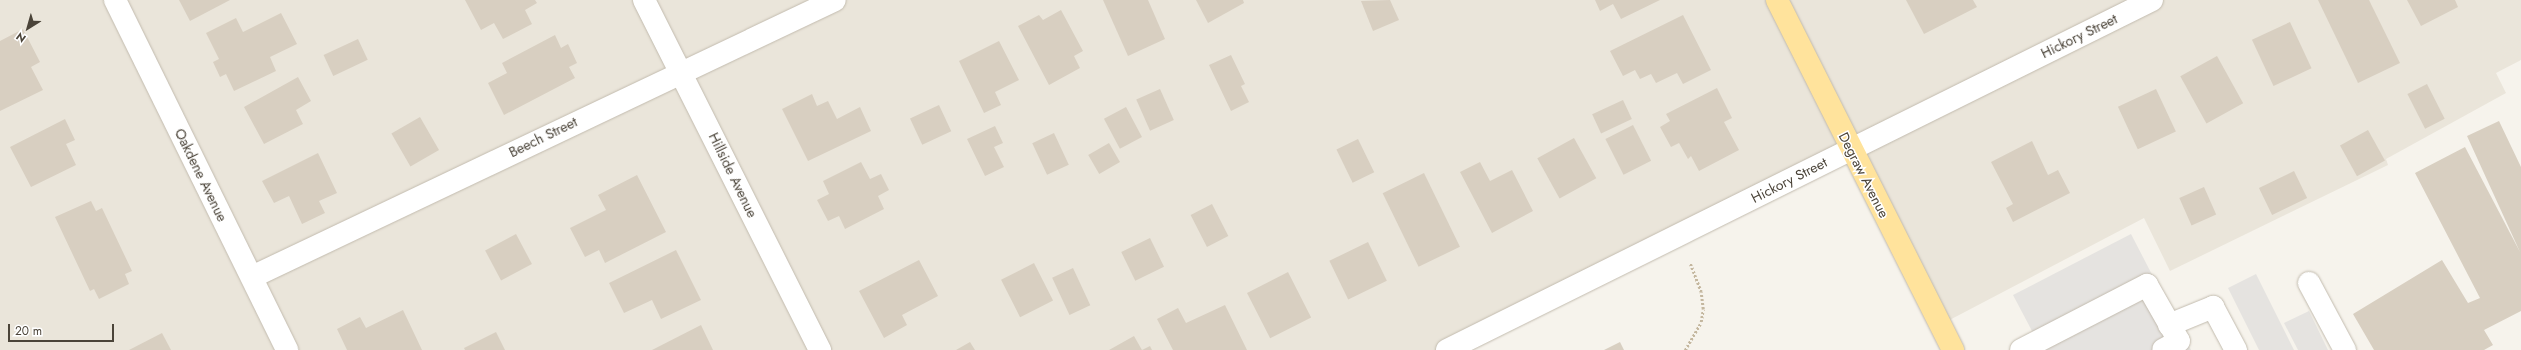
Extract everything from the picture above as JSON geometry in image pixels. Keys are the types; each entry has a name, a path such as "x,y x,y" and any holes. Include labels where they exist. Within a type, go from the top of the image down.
{"main road":[{"name":"Degraw Avenue","path":"1777,0 1851,149 1954,350"}],"street":[{"name":"Oakdene Avenue","path":"115,0 287,350"},
{"name":"Hillside Avenue","path":"644,0 820,350"},
{"name":"Beech Street","path":"252,277 681,71 835,0"},
{"name":"Hickory Street","path":"1447,350 2152,0"},
{"path":"2309,283 2345,350"},
{"path":"2021,350 2148,285 2179,341 2164,350"},
{"path":"2169,325 2213,307 2236,350"}],"path":[{"path":"1675,237 1702,292 1701,322 1685,350"}],"shaded area":[{"path":"0,0 2521,0 2521,60 2496,73 2506,93 2386,159 2388,165 2170,271 2144,218 1940,325 1851,149 1447,350 0,350"},
{"path":"2131,234 2191,350 2042,350 2013,295"},
{"path":"2256,274 2294,350 2259,350 2228,288"},
{"path":"2309,311 2328,350 2298,350 2284,323"}],"building":[{"path":"179,0 230,0 190,21"},
{"path":"465,0 535,0 537,3 525,10 532,24 503,39 494,23 481,30"},
{"path":"1103,0 1148,0 1165,39 1128,56"},
{"path":"1196,0 1243,0 1244,3 1208,23"},
{"path":"1390,0 1399,20 1373,31 1361,1"},
{"path":"1595,0 1660,0 1621,19 1613,4 1600,11"},
{"path":"1906,0 1973,0 1977,7 1924,34"},
{"path":"2318,0 2369,0 2400,63 2358,83"},
{"path":"2407,0 2455,0 2458,7 2421,26"},
{"path":"1061,10 1083,51 1074,56 1080,68 1049,85 1018,26 1039,15 1043,20"},
{"path":"281,13 297,44 270,57 276,71 234,91 226,74 220,77 213,62 219,59 206,33 236,18 243,32"},
{"path":"1683,15 1711,70 1683,84 1677,73 1656,83 1651,74 1640,79 1635,70 1623,76 1610,51"},
{"path":"2290,22 2312,68 2273,86 2252,40"},
{"path":"23,29 40,62 31,67 43,90 0,111 0,41"},
{"path":"555,35 561,48 568,44 577,63 569,67 575,78 504,115 488,83 507,73 502,63"},
{"path":"358,39 368,60 333,76 324,55"},
{"path":"999,41 1019,80 995,92 1001,105 984,113 959,61"},
{"path":"1231,55 1245,84 1241,86 1249,102 1231,111 1209,65"},
{"path":"2217,56 2243,103 2206,124 2180,76"},
{"path":"298,77 311,101 296,110 303,124 264,144 244,107"},
{"path":"2427,84 2445,119 2425,129 2407,94"},
{"path":"1717,88 1732,118 1724,122 1739,150 1699,171 1691,156 1688,159 1679,143 1671,147 1660,127 1670,121 1666,114"},
{"path":"1160,89 1174,120 1150,131 1136,100"},
{"path":"2156,89 2176,132 2138,149 2118,107"},
{"path":"812,94 817,106 828,101 837,119 860,107 871,131 808,161 782,109"},
{"path":"1623,100 1632,119 1601,133 1592,114"},
{"path":"939,105 951,131 922,145 910,119"},
{"path":"1126,107 1142,137 1120,149 1104,119"},
{"path":"420,117 439,150 410,166 391,134"},
{"path":"65,119 75,140 66,144 76,165 31,187 10,147"},
{"path":"2499,121 2521,167 2521,311 2484,330 2493,345 2484,350 2374,350 2353,314 2442,260 2468,303 2480,298 2415,173 2465,147 2520,252 2467,136"},
{"path":"1633,125 1651,161 1624,175 1605,139"},
{"path":"995,126 1003,143 994,147 1004,167 985,176 967,139"},
{"path":"2368,130 2385,161 2357,176 2340,146"},
{"path":"1054,133 1069,165 1047,175 1032,143"},
{"path":"1574,138 1596,178 1560,199 1537,158"},
{"path":"1358,139 1374,172 1353,183 1336,150"},
{"path":"2032,141 2048,175 2058,170 2070,193 2013,222 2006,208 2013,204 1991,162"},
{"path":"1109,143 1120,162 1099,174 1088,155"},
{"path":"318,153 337,193 319,201 325,213 302,224 289,196 274,203 262,181"},
{"path":"861,162 870,179 881,174 889,190 878,196 884,209 845,229 839,216 828,221 817,200 829,194 823,181"},
{"path":"1480,162 1490,181 1512,170 1533,211 1492,233 1460,172"},
{"path":"2294,171 2307,198 2272,215 2259,188"},
{"path":"1424,173 1460,247 1419,267 1383,193"},
{"path":"637,175 666,232 605,263 599,250 585,257 570,228 606,210 598,195"},
{"path":"2204,187 2216,214 2192,225 2179,198"},
{"path":"91,201 96,211 102,208 132,271 125,274 129,284 99,299 94,289 90,291 55,217"},
{"path":"1212,204 1228,236 1207,247 1191,215"},
{"path":"516,234 532,264 501,280 485,250"},
{"path":"1150,238 1164,267 1135,281 1121,252"},
{"path":"1368,242 1387,281 1348,299 1329,261"},
{"path":"676,250 701,300 661,319 652,300 624,313 609,283"},
{"path":"919,260 938,296 902,315 907,325 884,338 859,291"},
{"path":"1034,263 1053,300 1020,317 1001,280"},
{"path":"1073,268 1090,305 1069,315 1052,278"},
{"path":"1288,272 1311,317 1270,338 1247,293"},
{"path":"1225,305 1247,350 1173,350 1157,319 1178,308 1186,323"},
{"path":"403,310 422,350 347,350 337,329 360,317 366,328"},
{"path":"701,325 713,350 652,350"},
{"path":"496,332 505,350 465,350 464,348"},
{"path":"162,333 171,350 129,350"},
{"path":"1134,336 1142,350 1109,350"},
{"path":"970,342 975,350 956,350"},
{"path":"1620,342 1624,350 1604,350"},
{"path":"1150,346 1152,350 1142,350"}]}
